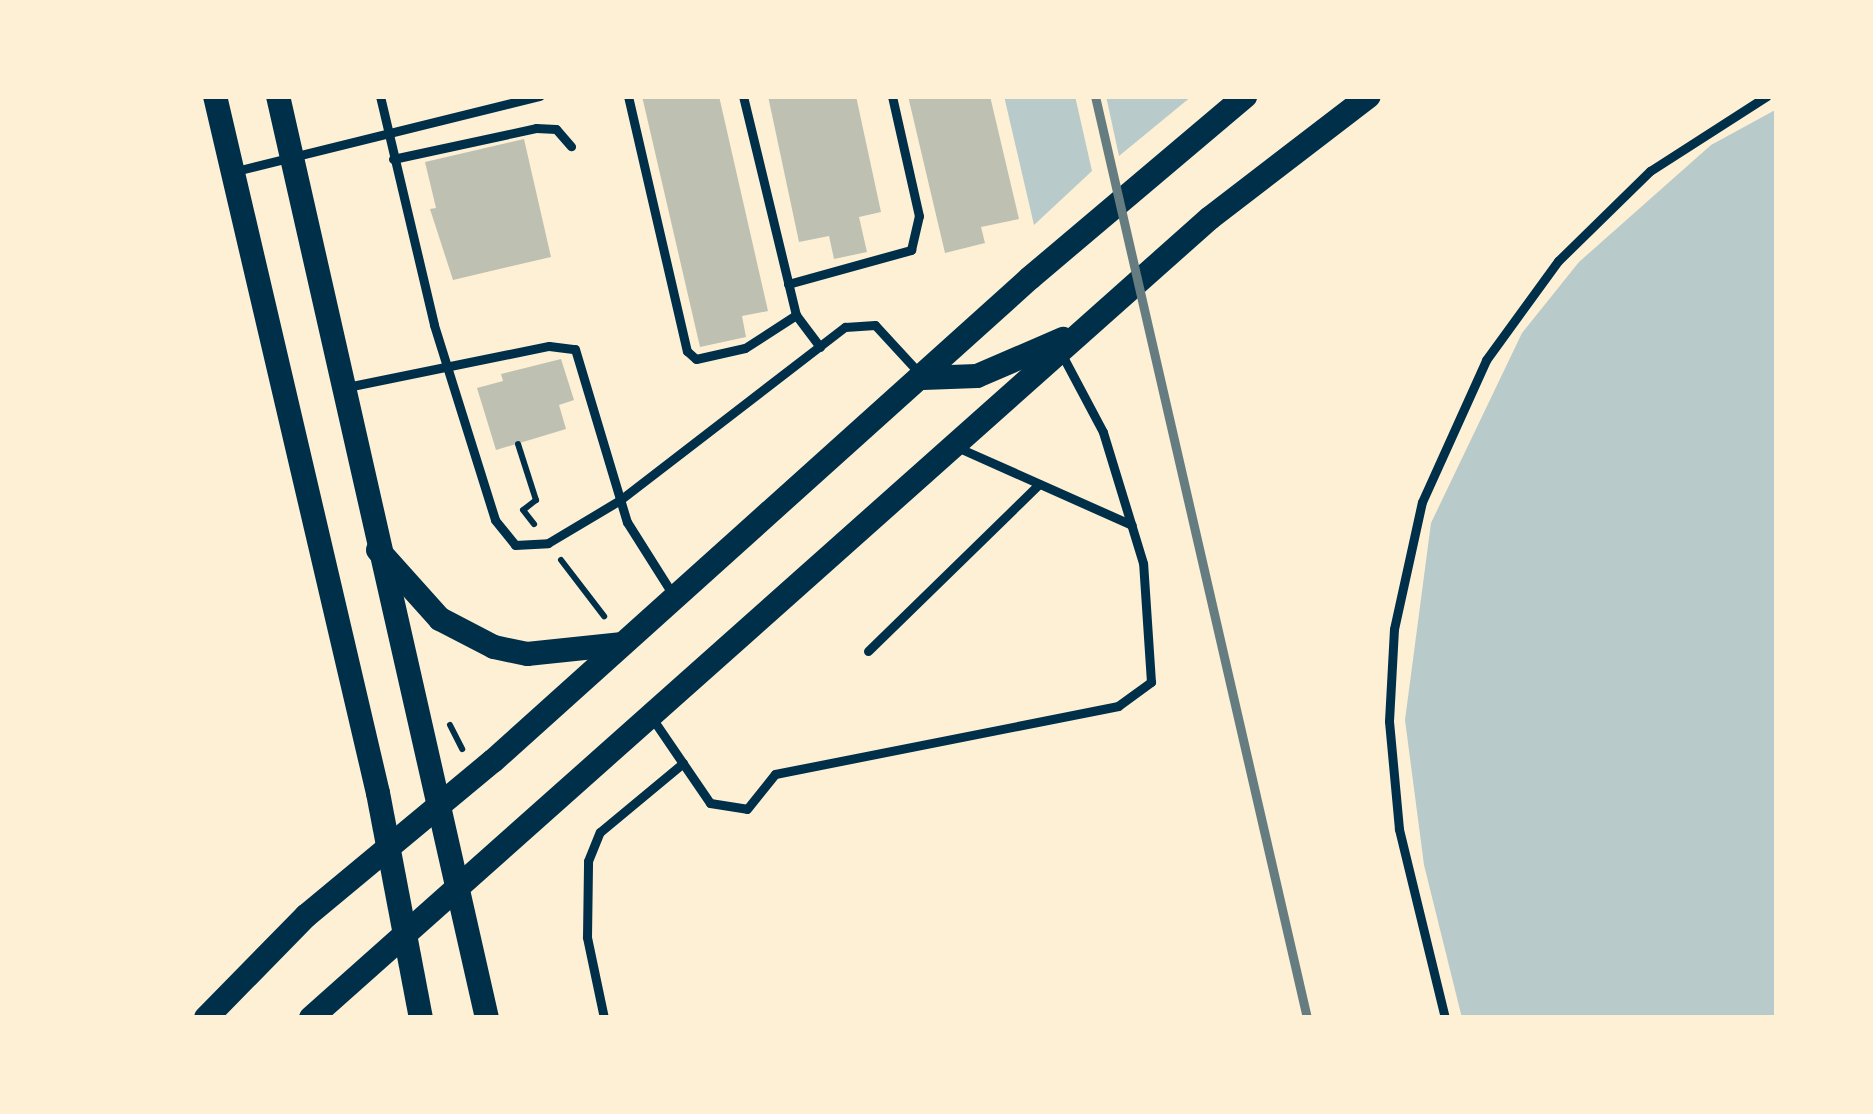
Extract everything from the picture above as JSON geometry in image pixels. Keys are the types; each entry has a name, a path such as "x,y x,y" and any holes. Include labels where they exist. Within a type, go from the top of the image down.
{"main road":[{"path":"215,96 388,848 421,1018"},
{"path":"278,96 487,1018"},
{"path":"206,1018 281,938 437,808 1246,96"},
{"path":"311,1018 1080,332 1252,183 1369,96"},
{"path":"923,378 977,376 1080,332"},
{"path":"377,548 440,619 494,647 527,654 625,643"}],"lane":[{"path":"380,96 449,367 495,520 515,545 548,543 620,500 845,327 874,325 923,378"},
{"path":"232,172 540,96"},
{"path":"628,96 687,351 696,359 745,348 796,315"},
{"path":"743,96 796,315 820,347"},
{"path":"788,284 911,250 919,216 892,96"},
{"path":"1445,1018 1404,856 1389,721 1394,629 1426,490 1486,360 1568,250 1650,171 1767,96"},
{"path":"393,159 547,127 571,146"},
{"path":"342,388 549,346 575,349 585,361 620,500 638,544 675,598"},
{"path":"652,718 710,802 747,809 775,774 1118,706 1151,682 1143,563 1103,432 1060,351"},
{"path":"954,446 1132,525"},
{"path":"868,651 1039,484"},
{"path":"604,1018 587,937 588,861 600,832 683,764"}],"path":[{"path":"518,444 536,500 524,510 539,531"},
{"path":"561,560 604,616"}],"shaded area":[{"path":"1004,96 1075,96 1092,171 1034,225"},
{"path":"1106,96 1192,96 1119,156"},
{"path":"1777,109 1777,1018 1462,1018 1424,865 1405,720 1431,523 1522,333 1579,262 1711,145"}],"building":[{"path":"642,96 719,96 768,311 742,316 746,337 700,347"},
{"path":"768,96 856,96 881,212 859,217 867,252 834,259 829,236 799,242"},
{"path":"908,96 990,96 1019,219 981,227 985,243 945,253"},
{"path":"524,139 551,257 453,280 430,209 436,208 425,162"},
{"path":"561,359 574,400 559,405 566,429 496,450 477,388 503,381 501,374"}],"railway":[{"path":"1095,96 1307,1018"}]}
